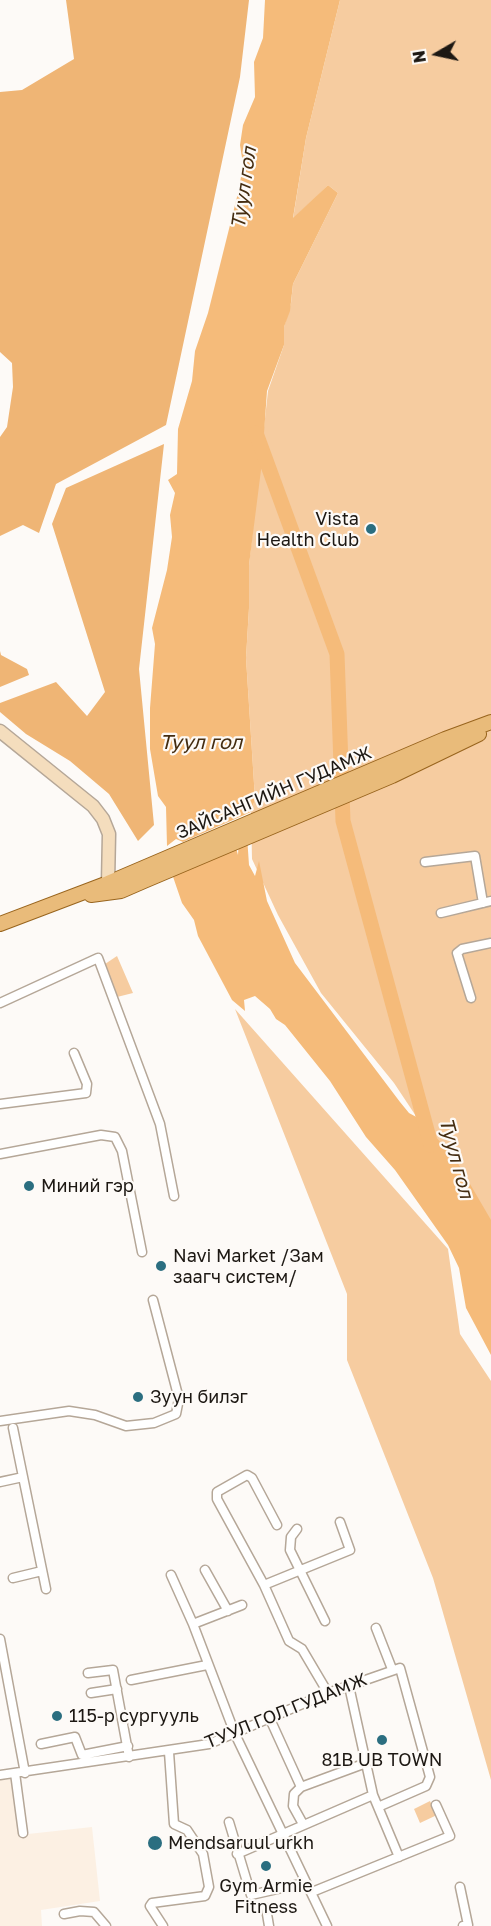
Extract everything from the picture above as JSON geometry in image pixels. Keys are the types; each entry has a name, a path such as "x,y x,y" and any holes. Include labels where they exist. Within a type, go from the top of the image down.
{"main road":[{"name":"ЗАЙСАНГИЙН ГУДАМЖ","path":"390,770 491,722"},
{"name":"ЗАЙСАНГИЙН ГУДАМЖ","path":"0,924 108,883 141,875 491,727"},
{"name":"ЗАЙСАНГИЙН ГУДАМЖ","path":"71,898 121,891 141,875"}],"street":[{"path":"0,730 93,806 103,819 109,834 108,883"},
{"path":"425,862 475,856 487,902 441,913"},
{"path":"471,998 458,953 462,949 491,943"},
{"path":"0,1003 98,958 160,1124 174,1196"},
{"path":"0,1104 86,1093 87,1084 74,1053"},
{"path":"0,1154 102,1135 115,1137 122,1151 142,1252"},
{"path":"0,1421 69,1411 95,1415 126,1426 154,1423 176,1414 179,1399 153,1300"},
{"path":"13,1428 46,1589"},
{"path":"277,1525 252,1478 247,1475 217,1492 217,1499 264,1585 289,1641 302,1649 328,1693"},
{"path":"0,1482 23,1477"},
{"path":"264,1585 350,1550 340,1522"},
{"path":"297,1529 289,1543 325,1621"},
{"path":"205,1570 228,1611"},
{"path":"13,1578 42,1571"},
{"path":"171,1575 193,1624 235,1734 304,1883 312,1892 327,1926"},
{"path":"193,1624 242,1605"},
{"path":"376,1628 392,1669 400,1668 430,1777 426,1786 378,1807"},
{"path":"0,1639 3,1667 25,1773"},
{"path":"131,1680 207,1665"},
{"name":"ТУУЛ ГОЛ ГУДАМЖ","path":"0,1775 169,1752 209,1744 328,1693 392,1669"},
{"path":"88,1673 113,1670 129,1757"},
{"path":"349,1686 373,1795 399,1857"},
{"path":"91,1693 117,1689"},
{"path":"270,1719 301,1787"},
{"path":"41,1744 75,1737 82,1755 128,1746"},
{"path":"162,1926 150,1906 152,1903 205,1896 209,1887 203,1854 187,1830 174,1824 169,1752"},
{"path":"303,1824 293,1806 294,1794 301,1787 366,1763"},
{"path":"15,1773 23,1833"},
{"path":"237,1854 373,1795"},
{"path":"312,1892 450,1836 436,1805"},
{"path":"230,1822 237,1854 251,1895 304,1883"},
{"path":"460,1887 468,1924 463,1926"},
{"path":"266,1908 269,1926"},
{"path":"64,1914 80,1911 94,1912 106,1926"}],"shaded area":[{"path":"66,0 249,0 240,77 166,425 56,484 39,533 23,525 0,536 0,437 7,427 13,387 12,363 0,352 0,92 22,90 74,59"},
{"path":"340,0 491,0 491,1229 394,1083 321,993 278,915 252,859 251,812 255,799 246,658 249,565 268,391 284,345 284,327 291,303 293,284 338,193 328,185 293,219 306,138"},
{"path":"164,444 139,669 154,825 138,841 109,794 70,761 26,734 0,712 0,703 56,682 87,716 105,692 52,524 66,488"},
{"path":"0,651 1,655 27,669 29,675 0,687"},
{"path":"117,956 133,993 117,997 105,964"},
{"path":"235,1009 448,1249 460,1334 491,1381 491,1780 433,1578 347,1360 347,1294"},
{"path":"20,1778 28,1834 92,1827 100,1901 41,1910 42,1926 0,1926 0,1780"},
{"path":"430,1801 437,1815 420,1823 414,1809"}],"water":[{"name":"Туул гол","path":"265,0 340,0 306,138 293,218 328,185 338,193 293,284 290,311 284,327 284,345 267,391 262,462 249,565 246,658 255,799 251,812 183,842 176,839 167,846 166,807 158,796 150,749 150,708 155,644 152,628 167,570 172,537 170,515 175,493 168,480 177,474 178,429 192,381 195,351 208,313 239,189 243,164 240,145 243,125 255,97 254,62 263,38"},
{"name":"Туул гол","path":"247,836 249,865 255,876 259,861 267,901 295,963 400,1102 409,1113 420,1119 456,1160 491,1220 491,1355 466,1308 459,1268 448,1245 395,1170 366,1137 330,1081 285,1025 276,1019 270,1009 255,996 244,1000 245,1011 232,1000 198,936 194,920 182,903 170,868 234,841 238,855 239,839"}],"waterway":[{"name":"Туул гол","path":"256,433 337,654 343,821 431,1145"}],"place":[{"name":"Vista Health Club","path":"371,529"},
{"name":"Миний гэр","path":"29,1186"},
{"name":"Navi Market /Зам заагч систем/","path":"161,1266"},
{"name":"Зуун билэг","path":"138,1397"},
{"name":"115-р сургууль","path":"57,1716"},
{"name":"81В UB TOWN","path":"382,1740"},
{"name":"Mendsaruul urkh","path":"155,1843"},
{"name":"Gym Armie Fitness","path":"266,1866"}]}
